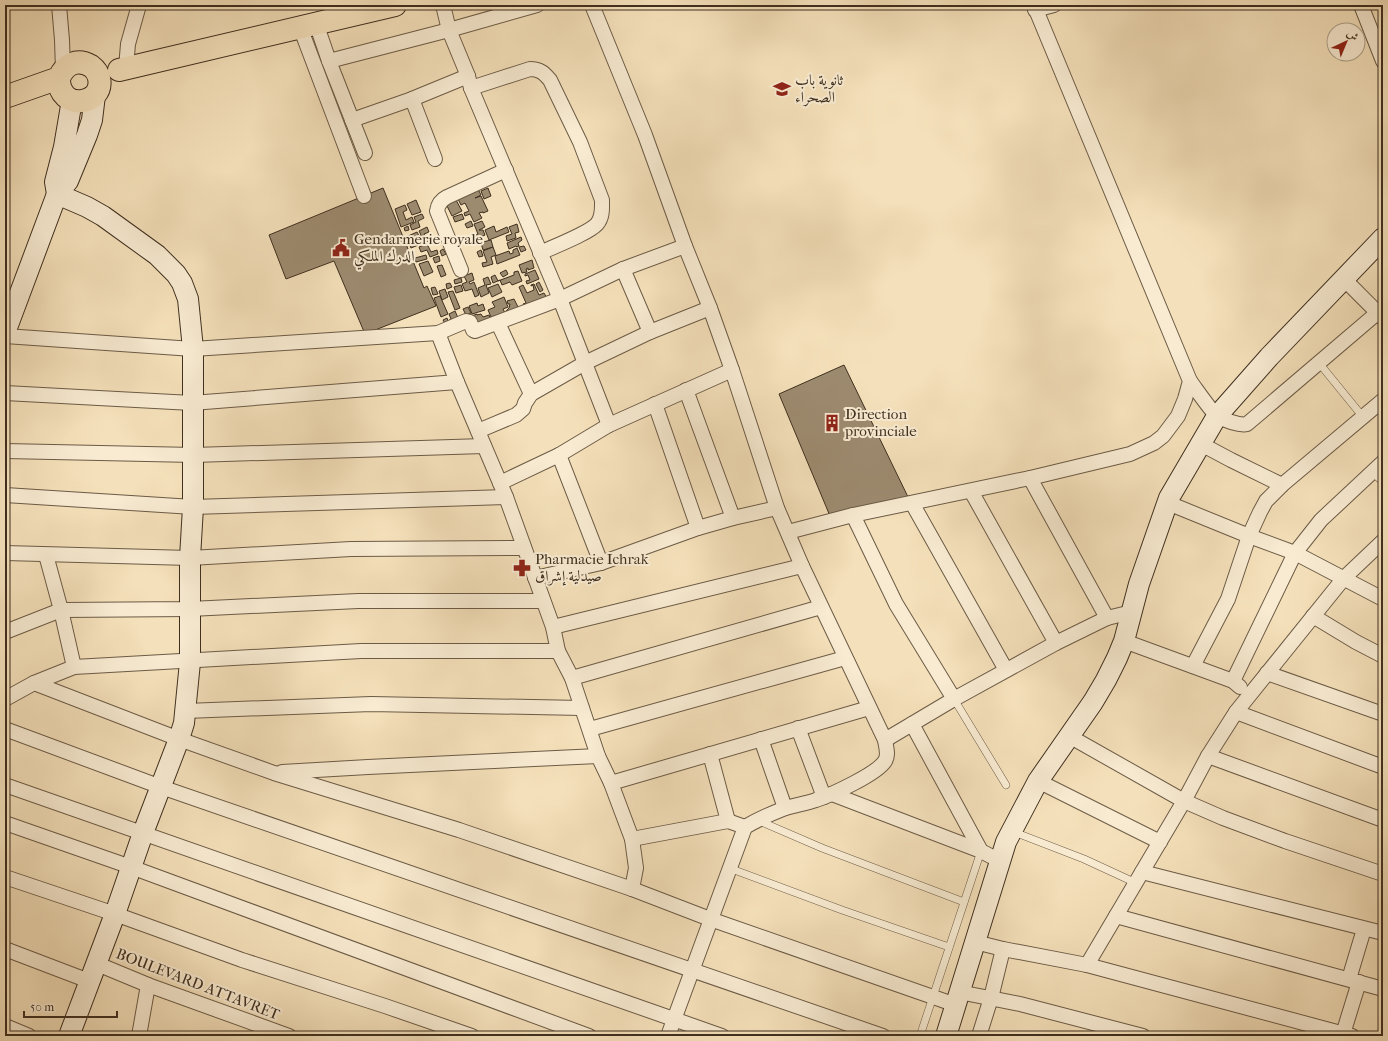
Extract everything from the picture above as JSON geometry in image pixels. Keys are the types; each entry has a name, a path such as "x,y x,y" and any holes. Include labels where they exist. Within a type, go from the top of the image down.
{"main road":[{"path":"65,86 69,65 76,62 123,69 395,5"},
{"path":"89,65 98,73 99,81 97,92"},
{"path":"5,97 65,86 84,101 90,99 123,69"},
{"path":"5,100 65,86"}],"street":[{"path":"123,69 138,5"},
{"path":"444,5 449,30 540,253 560,298 609,425"},
{"path":"329,61 449,30 537,5"},
{"path":"592,5 645,135 685,246 710,308 777,508 802,566 885,740 887,756 885,762 870,774 828,795 785,808 744,827 668,1036"},
{"path":"1054,5 1035,7 1190,381 1217,416 1242,425 1247,424 1381,312 1344,279"},
{"path":"1361,5 1383,61"},
{"path":"57,194 55,182 64,147 65,86 59,6"},
{"path":"308,25 329,61 365,153"},
{"path":"308,25 364,196"},
{"path":"62,40 89,65"},
{"path":"352,120 412,99 470,82 530,68 544,72 550,80 580,142 602,200 602,209 597,224 588,230 540,253"},
{"path":"5,333 57,194 68,181 87,135 92,120 97,92"},
{"path":"412,99 435,159"},
{"path":"461,270 437,211 437,207 441,201 447,197 506,170"},
{"path":"57,194 87,207 102,216 157,255 176,274 182,283 188,299 193,349 192,403 194,507 190,558 190,662 186,711 180,739 143,833 115,914 69,1036"},
{"path":"946,1036 1000,861 1012,831 1038,781 1106,680 1118,658 1139,584 1169,498 1217,416 1268,357 1383,238"},
{"path":"5,336 193,349 438,333 466,321 470,322 475,332 560,298 623,269 685,246"},
{"path":"623,269 650,332"},
{"path":"478,431 516,415 523,409 531,394 585,363 650,332 710,308"},
{"path":"498,323 531,394"},
{"path":"438,333 457,382 506,497 553,627 558,651 572,678 598,756 611,784 632,839 636,868 632,889"},
{"path":"500,483 559,455 609,425 732,370"},
{"path":"788,532 853,515 971,491 1130,454 1154,443 1163,436 1178,416 1190,381"},
{"path":"5,393 192,403 457,382"},
{"path":"686,390 733,518"},
{"path":"1193,666 1228,599 1249,536 1266,501 1282,485 1383,400"},
{"path":"655,404 698,528"},
{"path":"1201,444 1282,485"},
{"path":"5,451 194,454 484,446"},
{"path":"559,455 601,563"},
{"path":"1233,681 1295,553 1321,520 1383,462"},
{"path":"1030,478 1107,618"},
{"path":"971,491 1056,643"},
{"path":"5,495 194,507 506,497"},
{"path":"912,503 1006,670"},
{"path":"1168,503 1295,553 1383,599"},
{"path":"535,578 601,563 698,528 777,508"},
{"path":"853,515 896,604 954,699"},
{"path":"1087,965 1184,801 1208,756 1236,712 1344,578 1383,540"},
{"path":"5,553 190,558 351,549 524,548"},
{"path":"46,555 61,610 74,667"},
{"path":"553,627 802,566"},
{"path":"5,630 61,610 190,609 358,601 543,601"},
{"path":"572,678 822,607"},
{"path":"885,740 954,699 1056,643 1107,618 1132,612"},
{"path":"1313,616 1356,642 1383,656"},
{"path":"1124,641 1233,681 1249,694"},
{"path":"5,699 34,683 74,667 190,662 361,651 558,651"},
{"path":"590,729 845,658"},
{"path":"1267,673 1383,714"},
{"path":"34,683 274,773 459,830 632,889 710,919 933,997 957,999 991,998 1020,1004 1143,1036"},
{"path":"186,711 371,704 582,708"},
{"path":"611,784 869,708"},
{"path":"1236,712 1383,767"},
{"path":"912,724 981,851"},
{"path":"798,728 828,795 981,851 1000,861"},
{"path":"5,729 161,787 883,1036"},
{"path":"1069,736 1184,801 1223,818 1285,841 1383,874"},
{"path":"761,739 785,808"},
{"path":"710,754 728,821"},
{"path":"274,773 375,766 598,756"},
{"path":"1208,756 1383,820"},
{"path":"1038,781 1160,842"},
{"path":"5,785 722,1036"},
{"path":"632,839 728,821 744,827"},
{"path":"5,823 131,867 589,1036"},
{"path":"5,877 115,914 242,960 472,1036"},
{"path":"1139,877 1383,933"},
{"path":"1116,916 1383,989"},
{"path":"975,942 1003,949 1087,965 1340,1034 1354,981 1364,929"},
{"name":"BOULEVARD ATTAVRET","path":"5,949 148,985 287,1036"},
{"path":"979,1036 991,998 1003,949"},
{"path":"139,1036 148,985"},
{"path":"5,1026 29,1036"}],"lane":[{"path":"1319,363 1363,417"},
{"path":"1372,472 1383,482"},
{"path":"954,699 1006,785"},
{"path":"757,820 822,848 964,902"},
{"path":"1012,831 1084,859 1139,877"},
{"path":"920,1036 981,851"},
{"path":"729,868 842,910 949,947"}],"building":[{"name":"Gendarmerie royale الدرك الملكي","path":"383,188 424,288 427,286 436,306 365,334 334,261 286,279 269,235"},
{"path":"488,188 491,196 484,199 481,191"},
{"path":"478,189 481,195 475,198 481,196 488,211 479,213 482,218 474,222 470,214 465,216 464,213 469,211 465,203 461,205 458,199"},
{"path":"416,200 421,212 412,215 407,204"},
{"path":"456,200 462,211 452,216 446,204"},
{"path":"405,205 407,210 403,212 406,220 412,217 414,222 401,227 395,209"},
{"path":"422,214 424,218 418,221 420,227 412,230 410,225 416,222 414,217"},
{"path":"462,214 464,219 455,222 453,217"},
{"path":"471,221 473,226 467,228 465,224"},
{"path":"482,221 485,227 479,230 483,230 485,235 474,240 472,236 478,234 474,224"},
{"path":"517,224 519,232 515,233 516,238 507,241 506,236 512,234 509,227"},
{"path":"408,226 409,230 405,231 404,228"},
{"path":"494,226 496,232 507,227 509,232 489,240 485,230"},
{"path":"427,227 429,232 424,234 428,241 411,248 406,237 417,232 419,236 421,235 419,231"},
{"path":"521,237 522,240 518,243 519,246 509,249 507,243"},
{"path":"481,238 483,242 491,240 493,247 483,250 481,243 476,245 474,240"},
{"path":"427,244 431,252 437,250 438,254 430,257 427,250 421,252 419,247"},
{"path":"524,246 526,250 521,252 519,247"},
{"path":"493,247 496,255 491,257 493,264 483,267 482,263 487,262 483,251"},
{"path":"517,248 520,255 497,264 495,256 509,251 510,254 513,253 513,250"},
{"path":"443,249 446,254 442,256 440,251"},
{"path":"481,250 483,256 479,257 477,252"},
{"path":"426,255 427,259 416,262 415,258"},
{"path":"439,256 440,261 435,263 433,258"},
{"path":"532,260 534,268 528,270 528,268 526,269 527,272 522,273 519,265"},
{"path":"428,261 433,272 424,276 419,264"},
{"path":"442,265 446,275 441,277 437,266"},
{"path":"506,270 508,274 503,277 500,273"},
{"path":"535,270 539,279 527,284 526,281 530,280 528,275 525,276 525,274"},
{"path":"518,271 522,281 512,285 510,282 502,285 500,280 514,275 514,272"},
{"path":"472,273 474,280 469,282 470,284 474,282 479,295 475,297 472,289 465,291 462,284 467,282 464,276"},
{"path":"495,275 498,281 493,283 491,277"},
{"path":"488,277 491,284 486,285 489,293 481,297 478,288 485,285 483,279"},
{"path":"461,278 462,282 455,284 454,280"},
{"path":"539,282 543,290 540,292 536,284"},
{"path":"450,283 452,287 447,289 446,284"},
{"path":"498,284 502,292 492,297 488,288"},
{"path":"534,284 539,295 544,293 548,300 525,310 523,304 526,303 519,287 523,285 527,293 534,290 533,285 531,285"},
{"path":"461,285 463,291 456,293 454,287"},
{"path":"435,287 438,294 433,295 431,288"},
{"path":"445,289 448,297 442,300 439,291"},
{"path":"453,291 460,308 455,310 448,292"},
{"path":"440,296 448,314 441,317 434,298"},
{"path":"504,297 508,307 503,309 507,317 497,321 495,316 491,317 488,310 495,307 492,302"},
{"path":"514,299 518,307 508,316 506,311 510,304 508,304 507,301"},
{"path":"477,303 478,306 483,304 485,310 472,314 469,306"},
{"path":"468,307 471,313 466,315 463,309"},
{"path":"455,311 459,320 447,327 443,320 447,318 448,321 451,319 449,314"},
{"path":"481,314 483,317 489,315 492,323 472,325 469,317"},
{"name":"Direction provinciale","path":"844,365 909,499 830,516 779,394"}],"place":[{"name":"ثانوية باب الصحراء","path":"782,89"},
{"name":"Gendarmerie royale الدرك الملكي","path":"341,248"},
{"name":"Direction provinciale","path":"832,423"},
{"name":"Pharmacie Ichrak صيدلية إشراق","path":"522,568"}]}
